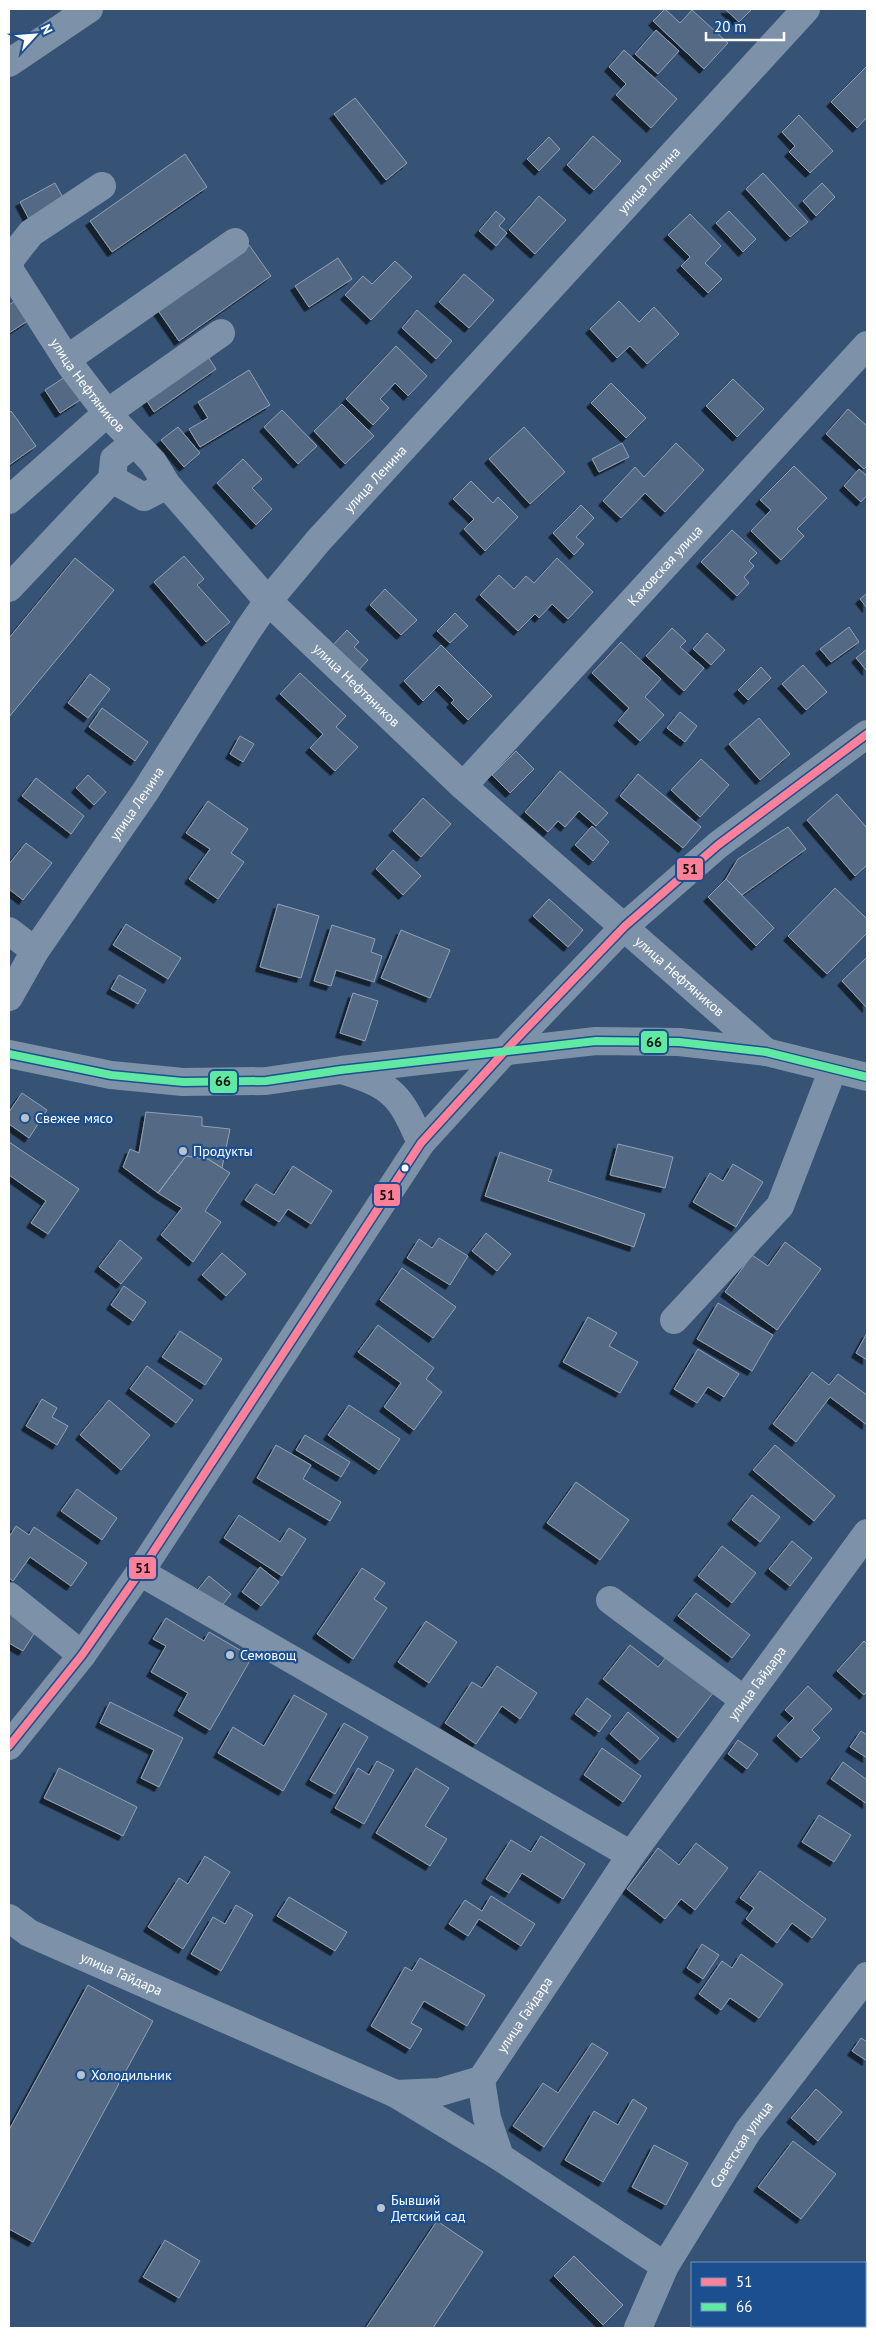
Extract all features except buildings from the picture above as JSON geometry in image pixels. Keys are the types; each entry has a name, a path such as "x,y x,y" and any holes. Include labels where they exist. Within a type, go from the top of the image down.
{"street":[{"path":"9,63 89,9"},
{"name":"улица Ленина","path":"9,997 35,951 145,792 268,601 319,540 806,9"},
{"path":"9,262 31,233 102,186"},
{"path":"67,359 235,242"},
{"name":"улица Нефтяников","path":"9,262 11,272 67,359 107,413 153,462 167,485 268,601 464,786 766,1052"},
{"path":"9,500 107,413 221,334"},
{"name":"Каховская улица","path":"464,786 867,345"},
{"path":"9,588 112,479 114,459 134,443"},
{"path":"112,479 144,496 167,485"},
{"path":"9,1746 82,1655 140,1572 421,1143 504,1052 625,926 718,845 867,734"},
{"path":"9,931 35,951"},
{"path":"9,1054 111,1076 183,1082 266,1081 341,1070 596,1041 679,1042 766,1052 867,1077"},
{"path":"674,1320 780,1206 833,1069"},
{"path":"341,1070 373,1080 395,1095 410,1118 421,1143"},
{"name":"улица Гайдара","path":"9,1918 29,1933 396,2094 440,2092 481,2080 631,1855 867,1533"},
{"path":"140,1572 631,1855"},
{"path":"9,1596 82,1655"},
{"path":"610,1600 744,1700"},
{"name":"Советская улица","path":"638,2328 665,2266 748,2131 867,1976"},
{"path":"481,2080 487,2118 500,2157"},
{"path":"396,2094 500,2157 665,2266"}],"transit line":[{"name":"51","path":"9,1746 82,1655 140,1572 421,1143 504,1052 625,926 718,845 867,734"},
{"name":"66","path":"9,1054 111,1075 183,1082 266,1081 341,1070 596,1041 679,1042 766,1052 867,1077"}],"place":[{"name":"Свежее мясо","path":"25,1118"},
{"name":"Продукты","path":"183,1151"},
{"name":"Семовощ","path":"230,1655"},
{"name":"Холодильник","path":"81,2075"},
{"name":"Бывший Детский сад","path":"381,2208"}]}
